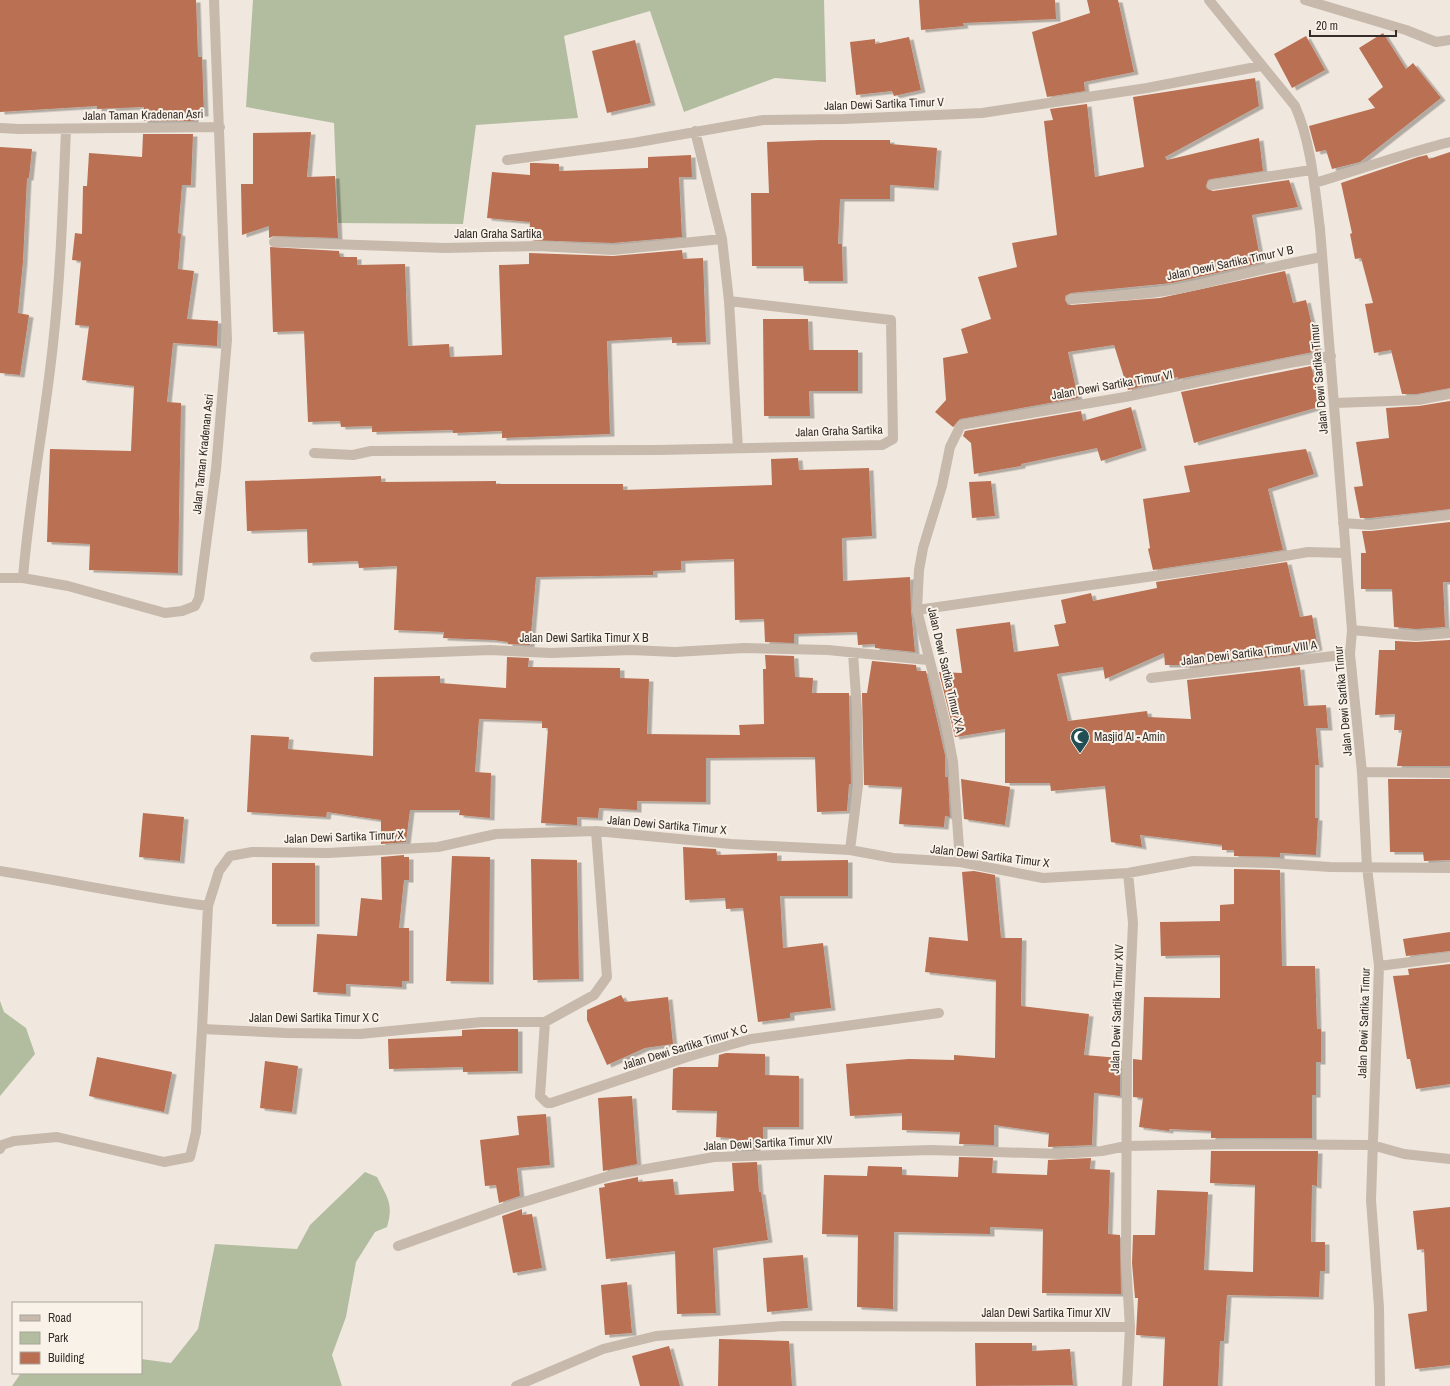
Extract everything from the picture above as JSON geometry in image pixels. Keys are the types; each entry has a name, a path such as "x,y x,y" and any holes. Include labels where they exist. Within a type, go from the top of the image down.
{"street":[{"name":"Jalan Taman Kradenan Asri","path":"0,578 23,578 68,586 165,613 182,611 195,606 199,598 216,468 227,340 214,0"},
{"name":"Jalan Dewi Sartika Timur","path":"1209,0 1261,66 1295,106 1303,124 1314,183 1335,403 1352,630 1350,654 1362,772 1367,867 1380,966 1371,1200 1379,1307 1380,1386"},
{"path":"1305,0 1406,30 1436,42 1450,40"},
{"name":"Jalan Dewi Sartika Timur V","path":"507,160 633,143 763,120 844,120 982,113 1147,88 1261,66"},
{"name":"Jalan Taman Kradenan Asri","path":"0,128 66,129 220,127"},
{"name":"Jalan Taman Kradenan Asri","path":"23,578 26,538 53,344 63,215 66,129"},
{"path":"695,131 722,239 729,301 738,448"},
{"path":"1314,183 1450,142"},
{"path":"1212,184 1311,170"},
{"name":"Jalan Graha Sartika","path":"274,242 445,248 538,246 613,250 722,239"},
{"name":"Jalan Dewi Sartika Timur V B","path":"1072,299 1114,296 1186,287 1288,263 1322,257"},
{"name":"Jalan Graha Sartika","path":"314,454 353,455 371,451 490,452 882,445 893,439 891,320 729,301"},
{"name":"Jalan Dewi Sartika Timur VI","path":"942,486 950,448 961,425 1125,397 1330,356"},
{"path":"1335,403 1418,400 1450,394"},
{"name":"Jalan Dewi Sartika Timur X A","path":"942,486 919,570 917,610 928,660 946,725 953,762 960,862"},
{"path":"1343,523 1370,525 1450,515"},
{"path":"917,610 1245,563 1308,552 1345,552"},
{"path":"1352,630 1416,636 1450,633"},
{"name":"Jalan Dewi Sartika Timur X B","path":"315,657 490,650 551,654 631,650 675,652 744,648 828,650 928,660"},
{"path":"850,850 858,786 857,711 853,653"},
{"name":"Jalan Dewi Sartika Timur VIII A","path":"1151,678 1350,654"},
{"path":"1362,772 1450,773"},
{"name":"Jalan Dewi Sartika Timur X","path":"208,906 219,871 230,856 252,852 328,853 438,847 496,834 596,832 732,844 850,850 893,858 960,862 1043,878 1128,873 1193,861 1270,863 1330,867 1450,868"},
{"name":"Jalan Dewi Sartika Timur X C","path":"202,1029 286,1033 360,1034 482,1022 545,1022 594,995 606,980 608,974 596,832"},
{"path":"0,871 120,891 160,900 208,906 196,1132 190,1157 164,1162 57,1137 14,1141 2,1146 0,1149"},
{"name":"Jalan Dewi Sartika Timur XIV","path":"1127,1386 1130,1327 1126,1263 1127,1056 1133,923 1128,873"},
{"path":"1380,966 1450,957"},
{"name":"Jalan Dewi Sartika Timur X C","path":"545,1022 540,1096 547,1103 551,1103 690,1056 751,1039 939,1013"},
{"name":"Jalan Dewi Sartika Timur XIV","path":"398,1246 504,1208 612,1176 714,1157 931,1150 1061,1154 1102,1151 1126,1146 1237,1144 1372,1145 1404,1154 1450,1159"},
{"name":"Jalan Dewi Sartika Timur XIV","path":"516,1386 602,1349 670,1334 783,1326 1130,1327"}],"green space":[{"path":"253,0 824,0 826,82 775,78 684,112 650,11 564,36 578,118 476,125 463,224 338,223 334,123 246,107"},
{"path":"0,1001 4,1012 26,1028 35,1054 0,1096"},
{"path":"365,1172 377,1177 390,1206 389,1219 387,1227 375,1232 356,1262 346,1317 332,1355 342,1386 12,1386 20,1374 142,1374 142,1359 171,1363 198,1329 215,1244 297,1249 310,1225"}],"building":[{"path":"0,0 196,0 198,57 202,57 204,114 194,114 194,121 143,121 144,107 97,109 97,106 0,112"},
{"path":"919,0 1055,0 1056,19 963,23 964,26 921,30"},
{"path":"1087,0 1118,0 1134,72 1084,82 1085,91 1047,97 1032,32 1090,13"},
{"path":"1383,33 1406,69 1413,63 1441,98 1360,162 1332,169 1326,150 1316,152 1309,126 1375,108 1368,99 1383,87 1359,48"},
{"path":"1306,36 1325,70 1292,88 1274,54"},
{"path":"909,37 921,90 894,96 892,91 856,95 850,42 875,39 875,44"},
{"path":"635,40 651,103 607,113 592,51"},
{"path":"1255,78 1259,106 1165,157 1167,160 1259,138 1263,171 1211,179 1208,180 1206,186 1207,189 1213,191 1289,180 1298,207 1252,215 1261,263 1172,283 1071,293 1065,296 1065,300 1068,305 1071,305 1160,298 1285,271 1293,303 1306,300 1318,351 1178,379 1178,377 1128,390 1114,345 1068,352 1078,398 960,419 953,427 935,412 946,400 943,358 968,353 961,329 991,319 978,277 1017,267 1012,243 1057,235 1044,121 1053,120 1050,109 1087,104 1095,177 1144,167 1133,97"},
{"path":"311,132 307,177 335,176 338,238 274,236 269,238 269,226 242,235 241,184 253,184 253,133"},
{"path":"143,134 193,134 191,185 182,185 178,233 181,234 178,269 194,271 187,319 218,321 217,346 173,343 167,402 181,403 178,573 89,570 90,544 47,542 50,449 131,451 134,386 82,380 89,326 75,325 81,261 72,260 75,233 82,234 83,186 87,186 89,153 142,157"},
{"path":"890,140 890,144 937,148 934,188 890,185 890,199 840,199 838,244 842,244 843,281 804,281 803,266 752,266 751,193 769,193 767,142"},
{"path":"0,147 32,149 29,178 27,178 23,261 18,313 29,315 20,375 0,373"},
{"path":"1450,152 1450,388 1417,394 1402,394 1391,350 1374,353 1365,304 1373,303 1361,258 1355,259 1350,234 1352,233 1341,183 1418,157 1427,155 1429,159"},
{"path":"691,155 692,177 679,177 682,237 613,243 529,240 530,222 487,218 492,172 530,175 530,163 559,164 559,171 648,168 648,157"},
{"path":"270,247 339,251 340,257 357,257 357,265 405,264 408,346 449,344 450,357 502,355 499,265 529,264 529,253 613,256 682,250 683,259 703,258 706,342 672,343 672,337 607,341 610,434 502,438 502,431 453,433 453,430 372,432 372,426 341,427 340,421 308,422 304,331 273,332"},
{"path":"763,319 808,319 809,350 858,350 858,391 809,391 810,416 764,416"},
{"path":"1311,366 1322,406 1194,443 1181,392"},
{"path":"1450,401 1450,509 1360,518 1354,487 1363,486 1356,442 1389,438 1386,408 1419,406"},
{"path":"1131,407 1142,448 1101,461 1097,448 1021,464 1021,466 974,474 971,443 963,436 965,431 1081,411 1083,421"},
{"path":"1306,449 1314,474 1268,489 1283,550 1153,570 1148,549 1150,548 1143,499 1190,492 1184,466"},
{"path":"798,458 799,470 869,468 872,536 842,538 843,581 910,577 915,652 875,648 875,644 858,645 857,632 794,634 794,643 765,642 764,619 735,620 734,559 681,561 681,570 653,571 653,575 536,577 530,645 508,644 508,642 493,640 443,638 444,632 394,630 397,566 359,568 358,561 308,563 307,529 247,531 245,481 381,476 381,482 496,481 496,484 623,484 623,490 772,485 771,459"},
{"path":"991,481 995,516 972,518 969,482"},
{"path":"1450,522 1450,582 1443,582 1445,627 1416,629 1394,627 1392,589 1361,589 1361,553 1366,553 1362,531"},
{"path":"1287,562 1300,617 1312,615 1318,648 1299,652 1299,654 1186,667 1185,665 1165,665 1164,653 1105,679 1103,667 1057,674 1068,721 1147,711 1148,717 1191,719 1187,680 1300,667 1304,706 1326,705 1328,728 1316,728 1319,765 1315,765 1315,818 1318,818 1316,855 1280,853 1280,857 1234,856 1234,850 1222,850 1222,845 1140,835 1142,847 1111,842 1105,786 1051,791 1050,783 1005,783 1005,729 955,737 939,672 962,673 956,629 1010,622 1014,652 1059,646 1054,625 1066,623 1061,600 1091,593 1093,601 1157,588 1156,582"},
{"path":"1450,640 1450,766 1397,766 1402,730 1394,730 1395,714 1375,715 1379,650 1395,650 1395,641 1416,642"},
{"path":"765,655 794,656 795,677 813,678 812,693 849,693 851,784 849,784 847,811 817,812 815,757 706,758 706,802 637,801 637,810 599,808 598,818 577,817 577,825 541,823 548,728 542,728 542,721 479,719 475,772 491,773 490,818 459,815 460,810 410,810 406,842 381,844 381,820 327,812 326,817 247,812 251,735 289,737 288,749 373,756 374,677 440,676 440,683 506,688 507,657 529,658 528,667 620,668 620,678 649,679 647,734 740,735 739,725 764,724 763,669 766,669"},
{"path":"872,661 916,665 917,671 926,671 945,755 945,777 948,777 950,817 945,816 944,827 899,824 902,787 864,785 862,693 867,693"},
{"path":"961,779 1010,787 1005,825 964,819"},
{"path":"1388,779 1450,779 1450,860 1424,861 1423,852 1390,852"},
{"path":"143,813 184,817 180,861 139,857"},
{"path":"683,847 716,849 717,855 777,853 777,861 848,860 848,896 780,896 783,948 823,943 831,1008 790,1013 790,1018 758,1022 743,908 726,909 725,898 685,900"},
{"path":"404,855 404,857 409,857 409,880 404,880 399,928 409,928 409,981 402,981 402,987 346,984 346,994 313,992 317,934 357,936 361,898 382,900 381,857"},
{"path":"452,856 490,857 489,982 446,981"},
{"path":"531,859 577,860 579,979 533,980"},
{"path":"272,863 315,863 315,924 272,924"},
{"path":"1234,869 1280,870 1282,966 1315,966 1317,1029 1321,1029 1321,1062 1316,1062 1316,1095 1312,1095 1312,1138 1211,1138 1211,1131 1169,1129 1169,1131 1139,1127 1143,1098 1133,1097 1133,1059 1142,1060 1144,997 1220,998 1220,955 1161,956 1160,922 1220,921 1220,905 1234,904"},
{"path":"974,871 995,875 1001,938 1022,938 1021,1006 1089,1014 1084,1055 1120,1058 1120,1096 1094,1093 1092,1145 1048,1147 1049,1133 994,1125 994,1145 959,1144 960,1132 902,1130 902,1113 850,1116 846,1064 909,1059 954,1060 954,1055 995,1058 996,980 925,972 929,937 968,941 962,872"},
{"path":"1450,932 1450,951 1406,956 1403,939"},
{"path":"1450,964 1450,1084 1416,1089 1410,1059 1407,1059 1393,976 1409,975 1408,969"},
{"path":"621,995 625,1002 668,997 673,1044 645,1048 607,1065 587,1020 587,1010"},
{"path":"518,1029 518,1071 463,1072 463,1067 389,1069 388,1039 462,1036 462,1030"},
{"path":"726,1053 765,1054 765,1075 799,1076 799,1127 763,1127 763,1139 756,1138 756,1149 731,1150 730,1138 716,1137 717,1111 672,1110 673,1069 679,1067 718,1067 719,1055"},
{"path":"97,1057 172,1072 164,1112 89,1096"},
{"path":"265,1061 298,1066 292,1112 260,1108"},
{"path":"632,1096 637,1164 603,1171 598,1098"},
{"path":"546,1114 550,1165 517,1168 520,1196 499,1203 496,1185 485,1186 480,1140 519,1135 517,1116"},
{"path":"1211,1151 1318,1151 1317,1186 1312,1185 1311,1242 1325,1242 1325,1271 1320,1271 1319,1297 1227,1295 1224,1341 1220,1341 1218,1386 1163,1386 1165,1337 1136,1335 1138,1298 1135,1298 1132,1263 1133,1235 1155,1235 1157,1190 1208,1192 1204,1270 1253,1272 1255,1185 1210,1183"},
{"path":"959,1157 993,1158 992,1173 1047,1175 1048,1160 1091,1158 1090,1169 1110,1170 1108,1234 1120,1235 1121,1294 1042,1293 1043,1229 990,1227 990,1234 894,1232 893,1309 857,1307 858,1235 822,1234 824,1175 867,1176 868,1166 902,1167 902,1175 958,1177"},
{"path":"757,1162 759,1192 761,1192 768,1240 713,1248 716,1313 677,1314 675,1251 606,1259 599,1188 605,1187 604,1184 638,1177 638,1182 673,1179 675,1195 734,1191 732,1163"},
{"path":"1450,1207 1450,1365 1415,1369 1408,1314 1427,1311 1424,1249 1417,1250 1413,1211"},
{"path":"522,1209 522,1215 532,1214 542,1268 513,1273 502,1216"},
{"path":"803,1255 808,1308 767,1312 763,1258"},
{"path":"627,1282 632,1333 605,1335 601,1285"},
{"path":"719,1339 789,1341 792,1386 718,1386"},
{"path":"975,1343 1032,1343 1032,1351 1070,1349 1073,1385 976,1386"},
{"path":"669,1346 680,1386 640,1386 632,1356"}],"place":[{"name":"Masjid Al - Amin","path":"1080,754"}]}
